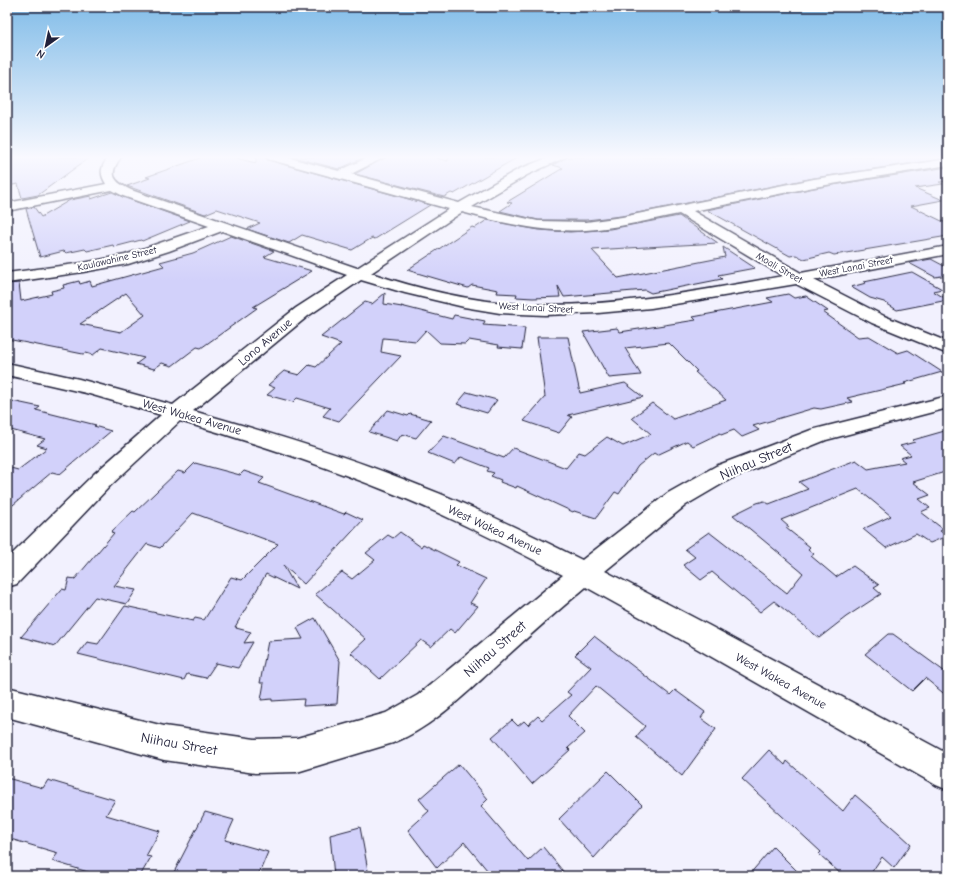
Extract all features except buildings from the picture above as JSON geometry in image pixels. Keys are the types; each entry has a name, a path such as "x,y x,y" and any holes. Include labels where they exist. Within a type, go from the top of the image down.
{"street":[{"path":"7,207 51,198"},
{"name":"West Lanai Street","path":"142,198 411,290 497,307 545,310 605,309 797,279 948,250"},
{"path":"428,198 506,219 558,226 593,225 738,198"},
{"name":"Lono Avenue","path":"7,576 102,480 177,412 241,363 302,312 359,273 477,198"},
{"name":"Moali Street","path":"681,209 797,279 881,320 948,348"},
{"name":"Kaulawahine Street","path":"7,278 83,268 127,259 175,245 223,226"},
{"name":"West Wakea Avenue","path":"7,370 49,377 177,412 256,436 358,472 444,506 585,572 948,773"},
{"name":"Niihau Street","path":"7,702 164,743 255,756 296,755 393,727 429,706 585,572 677,499 724,472 819,435 948,402"}]}
